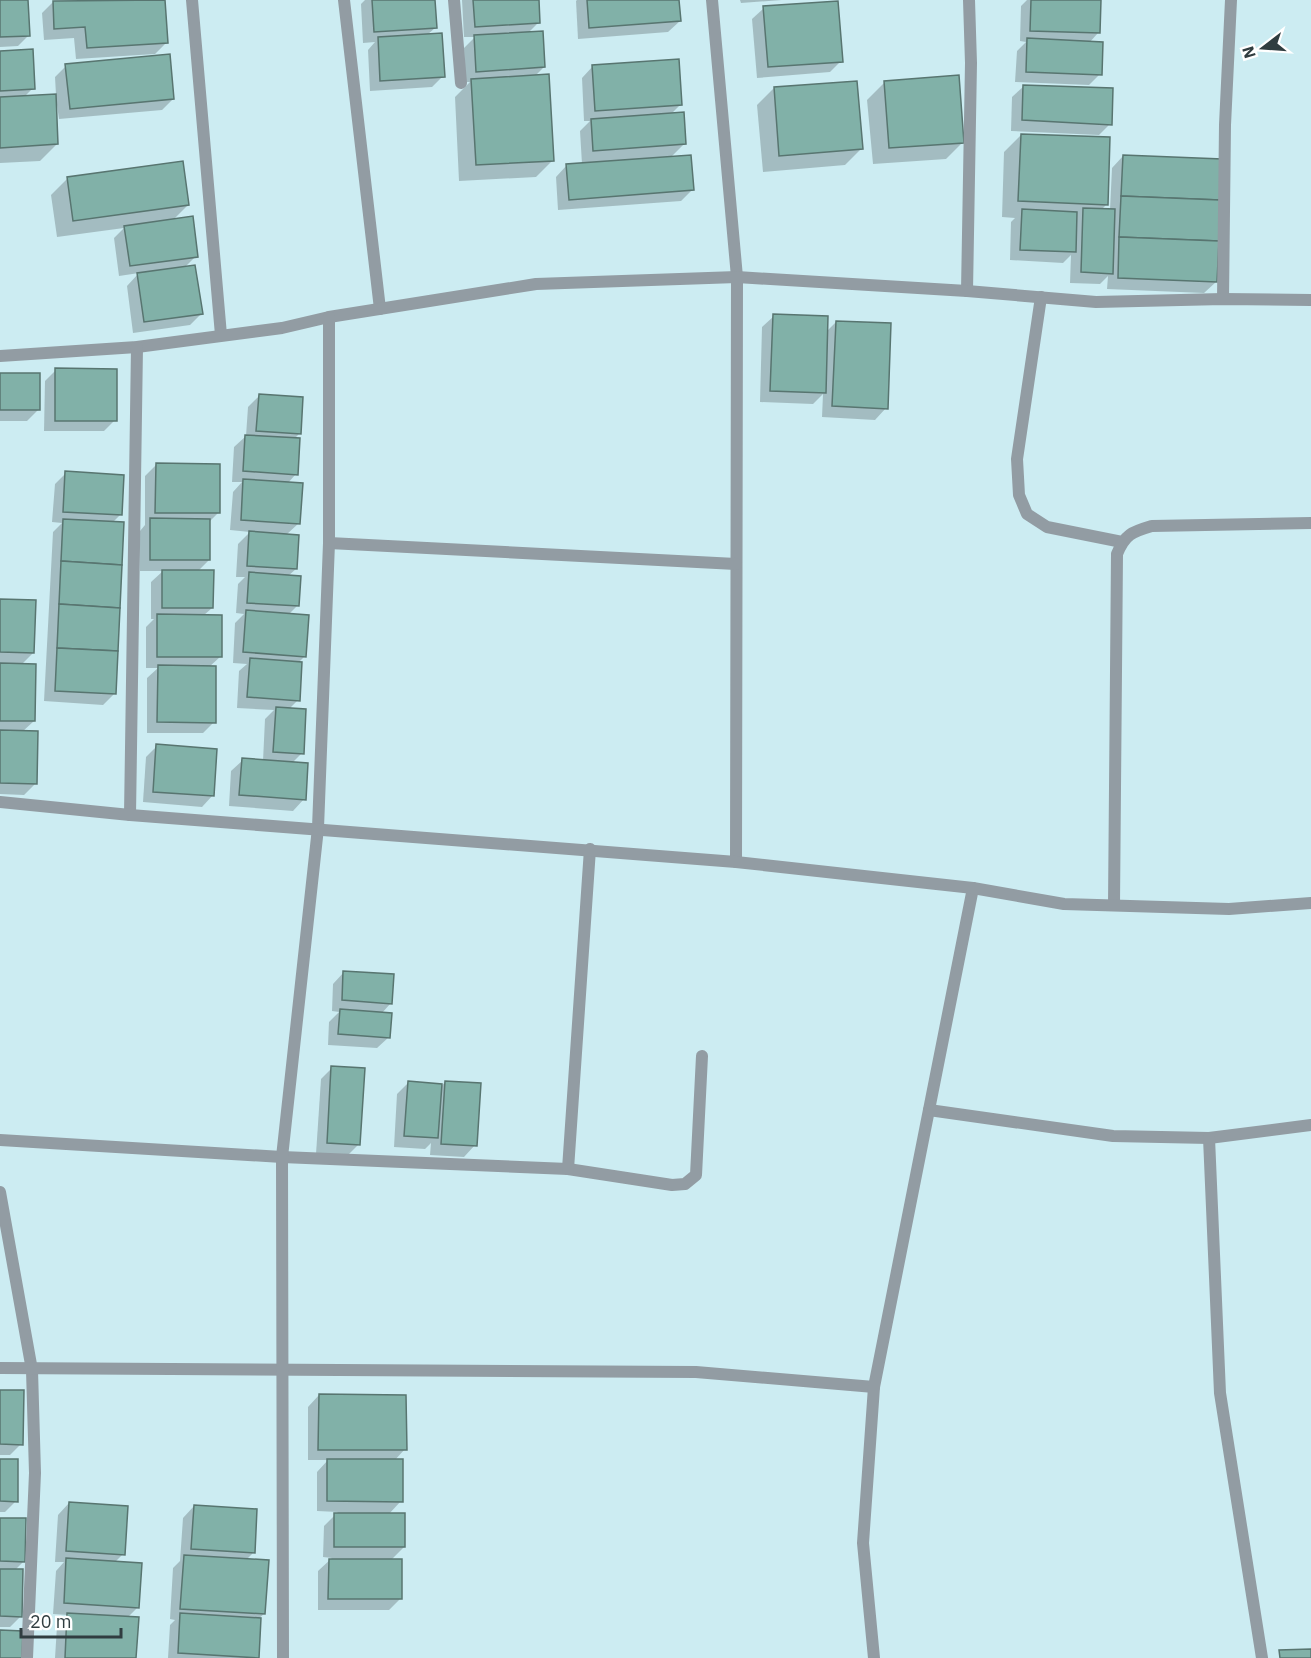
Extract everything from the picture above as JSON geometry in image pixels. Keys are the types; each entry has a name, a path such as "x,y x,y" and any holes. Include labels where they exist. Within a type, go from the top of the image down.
{"street":[{"path":"192,0 221,335"},
{"path":"344,0 380,309"},
{"path":"454,0 461,82"},
{"path":"712,0 737,278 736,862"},
{"path":"968,291 971,63 969,0"},
{"path":"1224,299 1225,125 1231,0"},
{"path":"0,356 137,348 282,328 329,317 536,284 737,278 968,291 1096,302 1224,299 1311,300"},
{"path":"1041,297 1017,459 1019,495 1028,514 1047,526 1122,542"},
{"path":"283,1658 282,1156 318,828 329,543 329,317"},
{"path":"130,815 137,348"},
{"path":"1114,905 1117,554 1122,542 1133,531 1152,526 1311,523"},
{"path":"329,543 736,564"},
{"path":"0,801 130,815 736,862 974,888 1064,904 1229,909 1311,903"},
{"path":"568,1168 590,849"},
{"path":"874,1658 863,1543 874,1387 974,888"},
{"path":"0,1140 282,1156 568,1168 672,1185 685,1184 696,1175 702,1056"},
{"path":"929,1110 1113,1136 1209,1138 1311,1125"},
{"path":"1209,1138 1220,1393 1262,1658"},
{"path":"0,1192 32,1370 35,1473 27,1658"},
{"path":"0,1368 32,1370 696,1372 874,1387"}],"building":[{"path":"0,0 28,0 30,36 0,37"},
{"path":"165,0 168,43 87,48 85,27 54,29 53,1"},
{"path":"372,0 435,0 437,28 374,32"},
{"path":"473,0 539,0 540,23 475,27"},
{"path":"587,0 679,0 681,21 589,28"},
{"path":"1031,0 1101,0 1100,33 1030,31"},
{"path":"838,1 843,62 768,67 763,6"},
{"path":"543,31 545,67 476,72 474,35"},
{"path":"442,33 445,77 380,81 378,37"},
{"path":"1027,38 1103,42 1102,75 1026,72"},
{"path":"33,49 35,89 0,91 0,51"},
{"path":"170,54 174,99 70,109 65,64"},
{"path":"679,59 682,105 595,111 592,65"},
{"path":"549,74 554,161 476,165 471,79"},
{"path":"959,75 964,143 889,148 884,81"},
{"path":"857,81 863,149 779,156 774,87"},
{"path":"1023,85 1113,88 1112,125 1022,120"},
{"path":"56,94 58,144 0,148 0,97"},
{"path":"684,112 686,144 593,151 591,119"},
{"path":"1021,134 1110,137 1108,205 1018,201"},
{"path":"691,155 694,190 569,200 566,164"},
{"path":"1123,155 1222,159 1220,200 1121,196"},
{"path":"183,161 189,205 73,221 67,177"},
{"path":"1121,196 1220,200 1219,241 1119,237"},
{"path":"1083,208 1115,209 1113,274 1081,272"},
{"path":"1022,209 1077,212 1076,252 1020,250"},
{"path":"193,216 198,257 130,266 124,226"},
{"path":"1119,237 1219,241 1217,282 1118,278"},
{"path":"195,265 203,314 144,322 137,273"},
{"path":"773,314 828,316 826,393 770,391"},
{"path":"836,321 891,323 888,409 832,406"},
{"path":"55,368 117,369 117,421 55,421"},
{"path":"0,373 40,373 40,410 0,410"},
{"path":"259,394 303,397 301,434 256,431"},
{"path":"245,435 300,438 298,475 243,471"},
{"path":"156,463 220,464 220,513 155,513"},
{"path":"65,471 124,475 122,515 63,512"},
{"path":"243,479 303,483 300,524 241,520"},
{"path":"150,518 210,519 210,560 150,560"},
{"path":"63,519 124,522 122,565 61,561"},
{"path":"249,531 299,535 297,569 247,566"},
{"path":"61,561 122,565 120,608 59,604"},
{"path":"162,570 214,570 213,608 162,608"},
{"path":"249,572 301,576 299,606 247,603"},
{"path":"0,599 36,600 34,653 0,652"},
{"path":"59,604 120,608 118,651 57,648"},
{"path":"246,610 309,615 306,657 243,652"},
{"path":"157,614 222,615 222,657 157,657"},
{"path":"57,648 118,651 116,694 55,691"},
{"path":"250,658 302,662 300,701 247,697"},
{"path":"0,663 36,664 35,721 0,721"},
{"path":"158,665 216,666 216,723 157,722"},
{"path":"276,707 306,709 304,754 273,752"},
{"path":"0,730 38,731 37,784 0,783"},
{"path":"156,744 217,749 214,796 153,792"},
{"path":"242,758 308,763 306,800 239,795"},
{"path":"343,971 394,974 392,1004 342,1000"},
{"path":"340,1009 392,1013 390,1038 338,1034"},
{"path":"331,1066 365,1068 360,1145 327,1143"},
{"path":"408,1081 442,1084 438,1138 404,1136"},
{"path":"445,1081 481,1083 477,1146 441,1144"},
{"path":"0,1390 24,1390 23,1445 0,1444"},
{"path":"319,1394 406,1395 407,1450 318,1450"},
{"path":"0,1459 18,1459 18,1502 0,1501"},
{"path":"327,1459 403,1459 403,1502 327,1501"},
{"path":"69,1502 128,1506 125,1555 66,1551"},
{"path":"194,1505 257,1509 255,1553 191,1549"},
{"path":"334,1513 405,1513 405,1547 334,1547"},
{"path":"0,1518 26,1518 25,1562 0,1561"},
{"path":"184,1555 269,1560 265,1614 180,1609"},
{"path":"66,1558 142,1563 139,1608 64,1603"},
{"path":"329,1559 402,1559 402,1599 328,1599"},
{"path":"0,1569 23,1569 22,1617 0,1616"},
{"path":"67,1613 139,1617 136,1658 65,1658"},
{"path":"180,1613 261,1618 259,1658 178,1653"},
{"path":"0,1630 23,1631 22,1658 0,1658"},
{"path":"1311,1649 1311,1658 1280,1658 1279,1650"}]}
